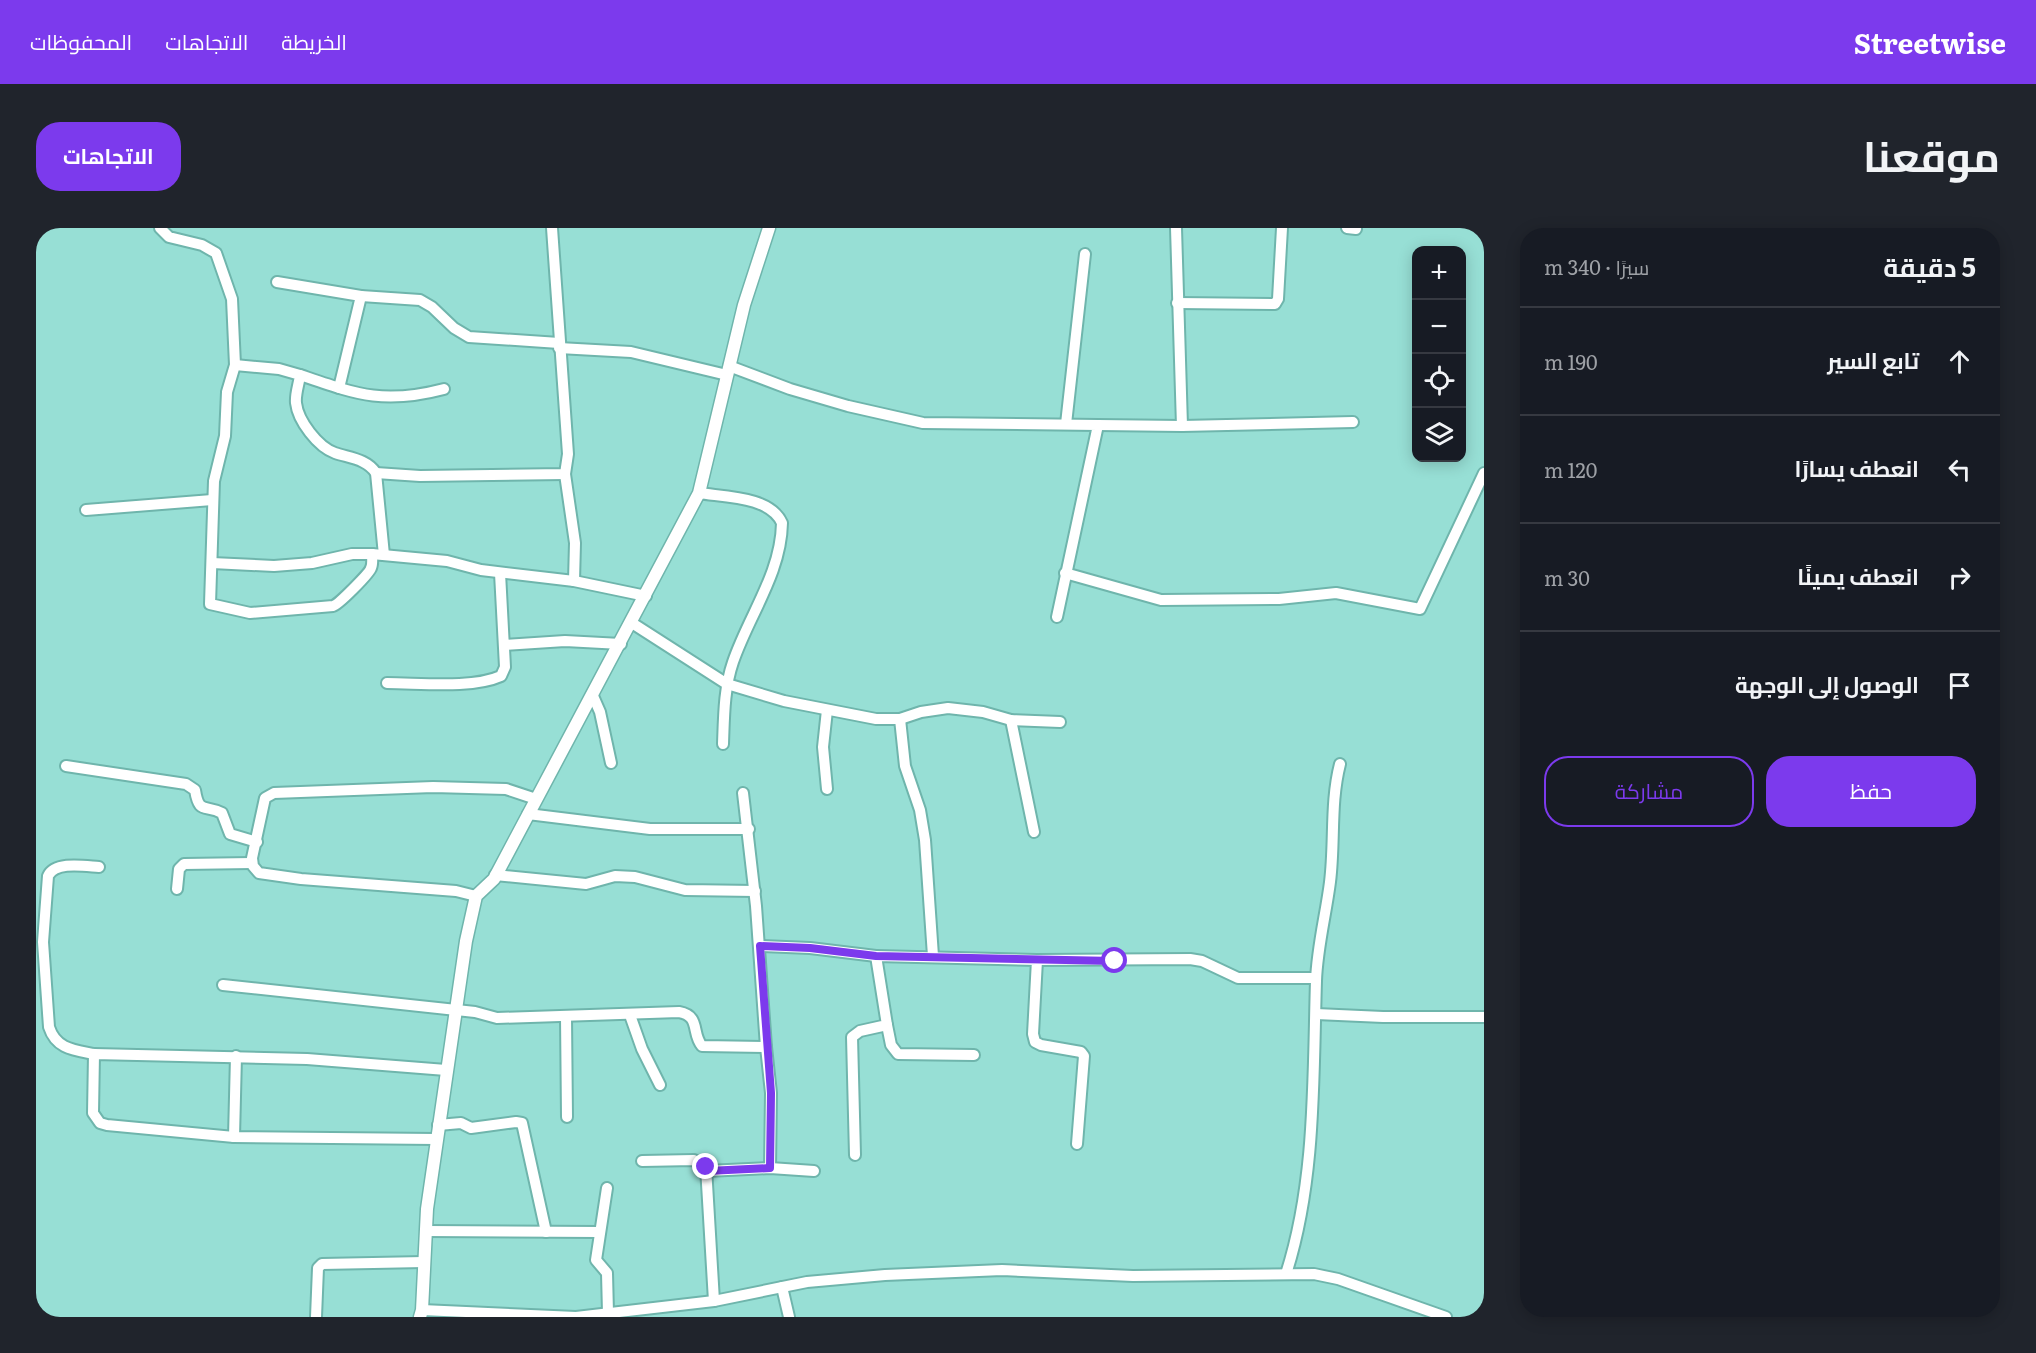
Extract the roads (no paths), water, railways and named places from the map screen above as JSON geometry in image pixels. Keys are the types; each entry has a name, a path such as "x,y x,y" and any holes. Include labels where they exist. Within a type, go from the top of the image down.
{"street":[{"path":"160,228 169,237 202,245 219,257 232,299 235,365 226,392 225,436 212,500 210,604 260,612 322,608 338,604 353,586 368,574 378,554 376,473"},
{"path":"552,228 568,454 565,474 575,543 574,581"},
{"path":"769,228 753,273 699,493 621,644 495,875 476,897 466,941 436,1139 426,1231 421,1314 576,1317 714,1301 853,1276 1002,1270 1133,1276 1314,1274 1338,1279 1446,1317"},
{"path":"1176,228 1182,426"},
{"path":"1177,303 1275,304 1278,299 1282,228"},
{"path":"1066,424 1085,254"},
{"path":"277,282 361,296 420,300 432,307 453,328 469,337 631,352 728,370 848,406 923,423 1182,426 1353,422"},
{"path":"339,388 361,296"},
{"path":"235,365 279,369 370,397 426,394 444,390"},
{"path":"300,375 296,400 297,410 320,445 336,453 363,461 376,473 420,476 565,474"},
{"path":"1057,617 1065,573 1094,454 1098,425"},
{"path":"1065,573 1161,600 1290,598 1336,593 1420,609 1484,473"},
{"path":"699,493 759,504 775,512 782,523 774,568 726,684 723,744"},
{"path":"86,510 212,500"},
{"path":"212,563 274,566 312,563 352,554 378,554 447,561 500,573 574,581 646,596"},
{"path":"387,682 492,680 505,671 500,573"},
{"path":"632,623 726,684 784,701 876,719 900,719 921,712 948,708 983,712 1011,720 1060,722"},
{"path":"504,645 565,641 621,644"},
{"path":"593,696 598,704 610,763"},
{"path":"827,710 823,747 827,789"},
{"path":"900,719 906,773 918,802 925,840 933,956"},
{"path":"1011,720 1034,832"},
{"path":"1286,1274 1293,1251 1306,1170 1316,1014 1316,978 1330,880 1334,791 1340,764"},
{"path":"66,766 186,784 195,790 197,801 202,808 222,813 234,837 257,842"},
{"path":"476,897 456,891 259,873 252,863 265,798 274,793 434,787 506,789 536,799"},
{"path":"743,793 755,891 771,1093 770,1168"},
{"path":"528,814 650,829 749,829"},
{"path":"177,889 179,869 184,864 252,863"},
{"path":"99,867 58,867 51,870 48,876 43,942 49,1027 52,1037 69,1049 94,1054 236,1056 446,1070"},
{"path":"495,875 585,884 615,876 635,877 685,890 755,891"},
{"path":"760,946 810,948 876,956 1037,960 1190,959 1202,961 1238,978 1316,978"},
{"path":"876,956 891,1046 898,1054 974,1055"},
{"path":"1037,960 1033,1034 1035,1042 1041,1046 1083,1054 1077,1144"},
{"path":"223,985 456,1010 497,1018 687,1014 694,1020 702,1046 766,1047"},
{"path":"1316,1014 1383,1017 1484,1017"},
{"path":"630,1015 642,1049 660,1085"},
{"path":"566,1017 567,1117"},
{"path":"855,1155 852,1037 860,1030 887,1026"},
{"path":"94,1054 93,1113 100,1123 234,1137 436,1139"},
{"path":"234,1137 236,1056"},
{"path":"438,1125 461,1123 471,1128 516,1122 522,1124 546,1232"},
{"path":"642,1161 694,1160 704,1164 707,1171 714,1301"},
{"path":"707,1171 770,1168 814,1172"},
{"path":"607,1188 596,1260 607,1273 608,1313"},
{"path":"426,1231 599,1232"},
{"path":"316,1317 318,1268 322,1264 424,1262"},
{"path":"782,1287 789,1317"}]}
